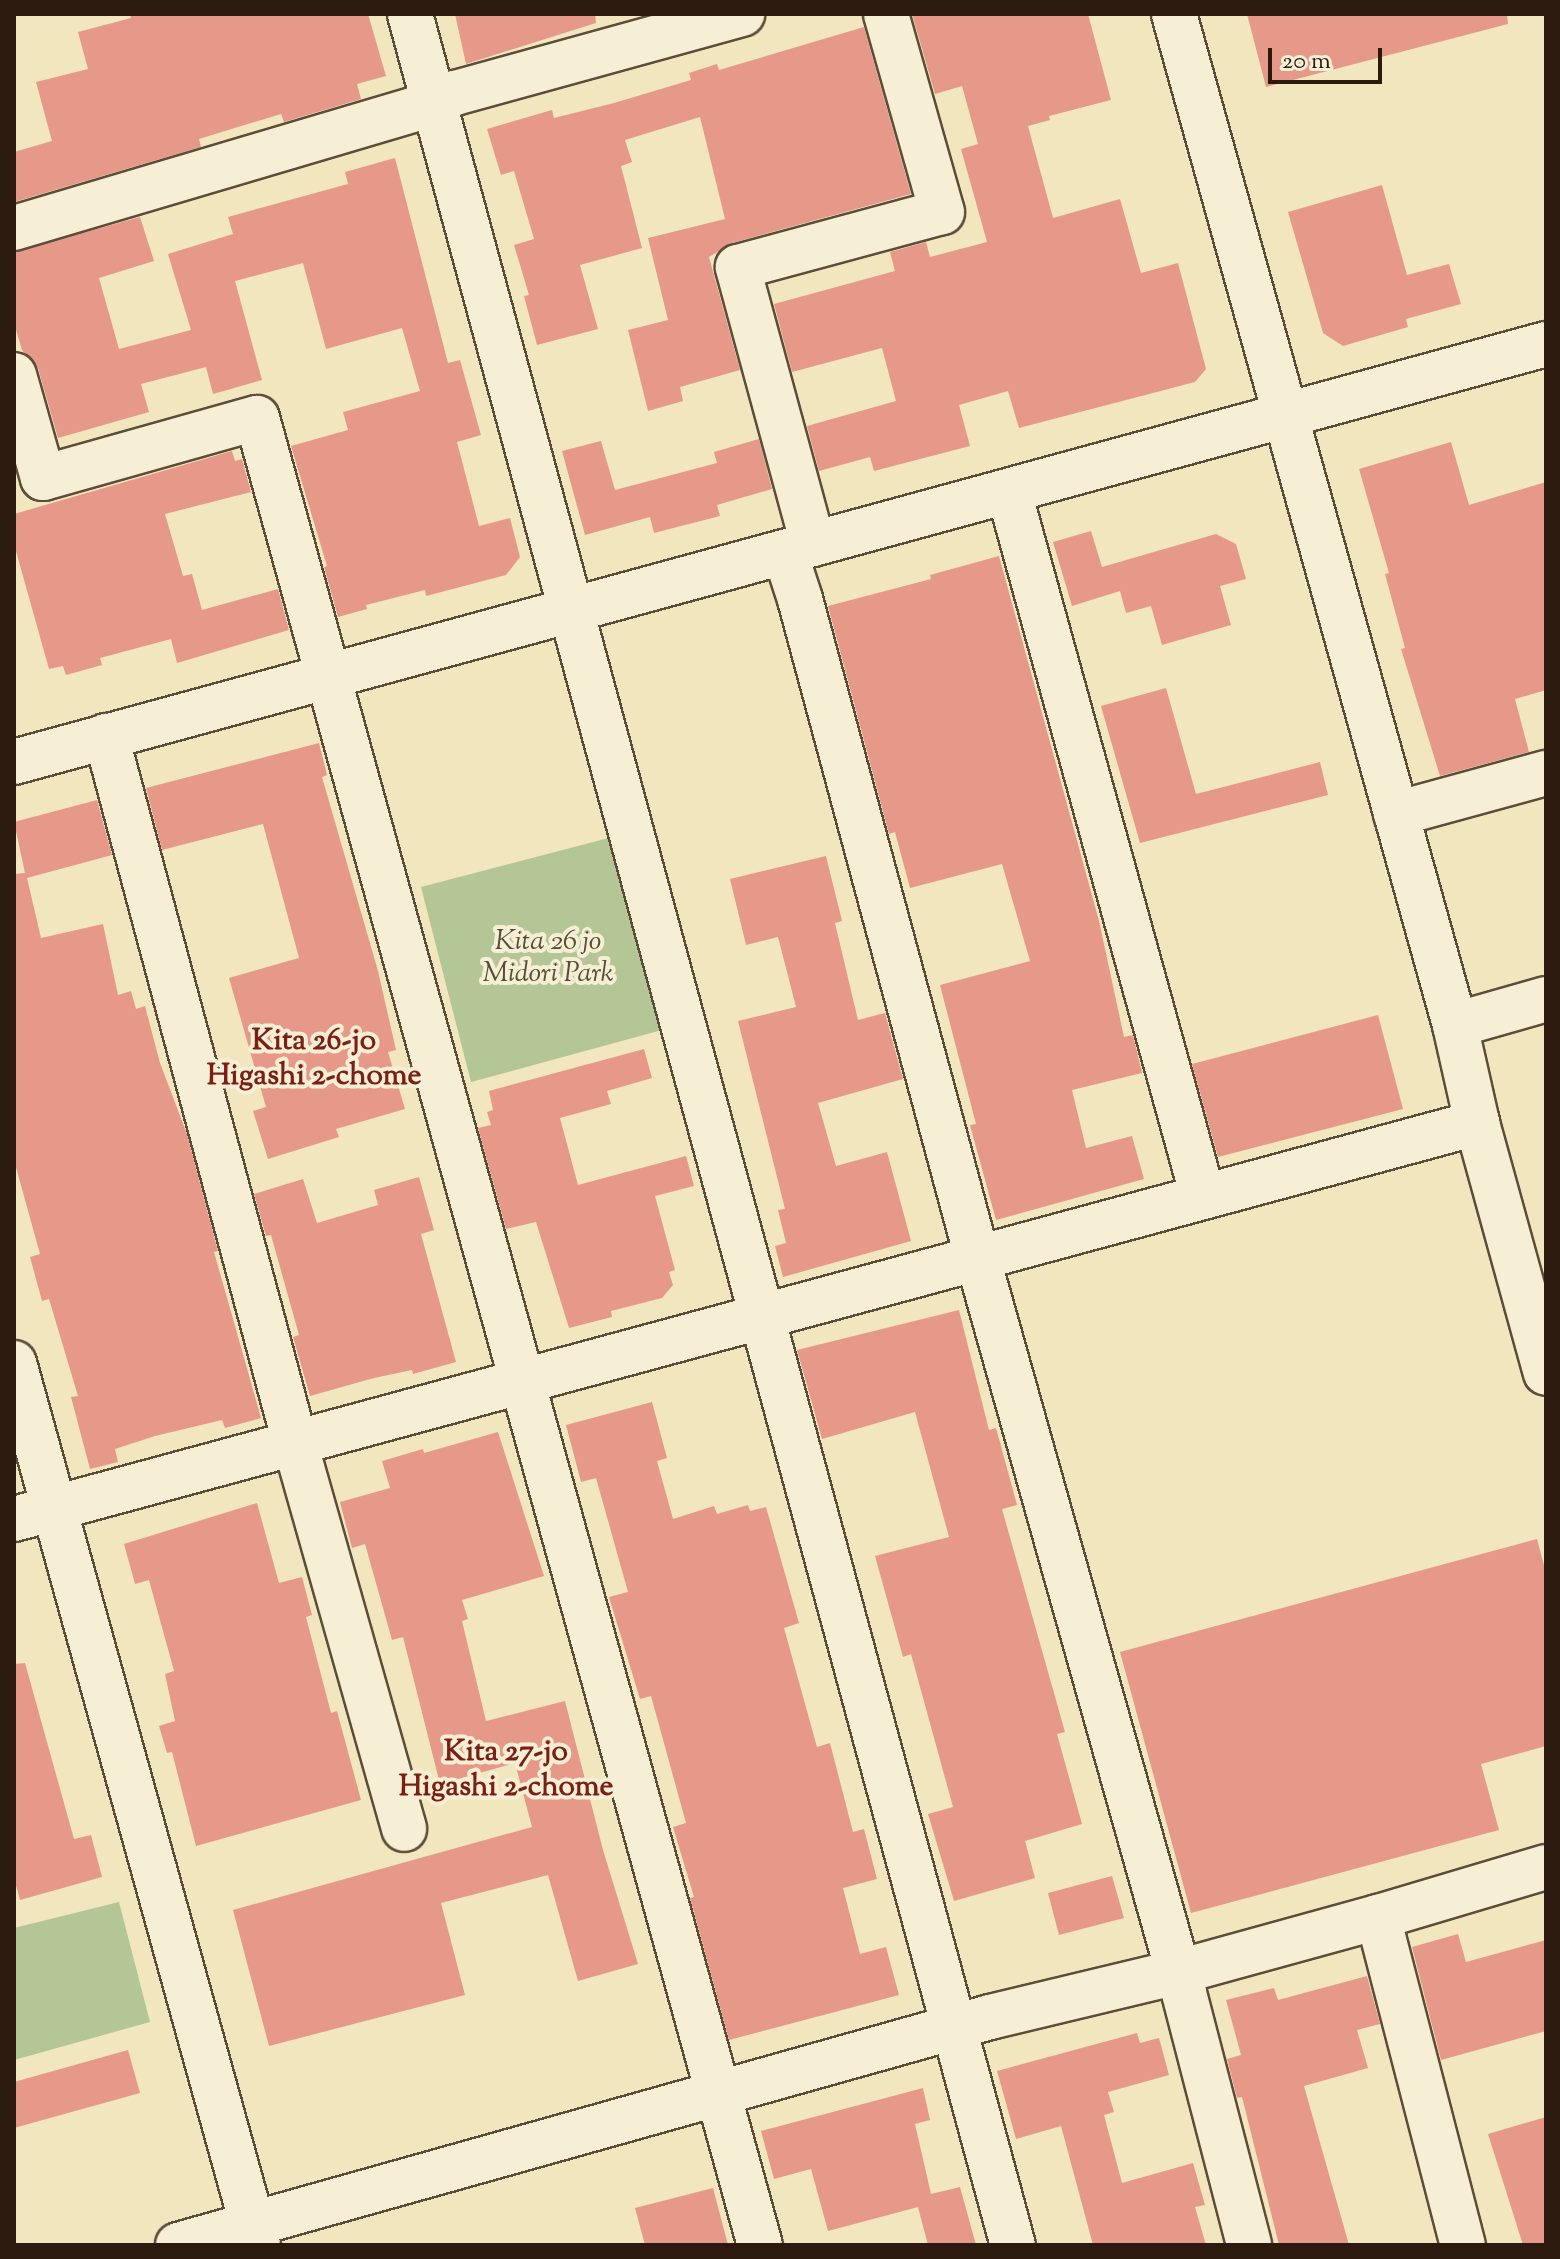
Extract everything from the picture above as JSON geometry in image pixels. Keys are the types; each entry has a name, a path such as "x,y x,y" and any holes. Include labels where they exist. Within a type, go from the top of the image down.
{"street":[{"path":"410,14 1013,2245"},
{"path":"14,228 433,104 455,93 742,14"},
{"path":"886,14 942,212 738,267 799,549 800,599 1178,1972 1249,2245"},
{"path":"1174,14 1283,416 1309,492 1455,1025 1477,1123 1546,1373"},
{"path":"14,762 1546,344"},
{"path":"14,375 43,478 257,418 760,2245"},
{"path":"1009,492 1203,1197"},
{"path":"106,736 295,1443 404,1829"},
{"path":"1396,814 1546,773"},
{"path":"1455,1025 1546,999"},
{"path":"33,1514 762,1314 1477,1123"},
{"path":"14,1363 33,1514 255,2235"},
{"path":"178,2245 255,2235 953,2027 1178,1972 1546,1867"},
{"path":"1378,1917 1463,2245"}],"green space":[{"name":"Kita 26 jo Midori Park","path":"620,835 673,1027 471,1082 421,887"},
{"path":"119,1902 150,2022 14,2060 14,1928"}],"building":[{"path":"130,14 368,14 386,76 357,84 361,99 284,122 281,114 199,139 201,147 14,202 14,152 52,141 36,82 88,69 78,32 131,18"},
{"path":"455,14 595,14 596,23 466,64"},
{"path":"912,14 1088,14 1111,100 1049,116 1050,120 1028,126 1053,218 1120,199 1141,273 1178,263 1206,369 1195,382 1019,428 1008,391 959,405 970,446 874,471 870,457 819,471 807,426 896,401 882,348 792,372 774,304 895,271 890,252 926,242 930,257 987,242 961,149 978,144 962,86 935,94"},
{"path":"1247,14 1507,14 1508,24 1266,87"},
{"path":"864,27 911,194 732,243 709,257 740,370 680,387 683,401 648,411 628,330 668,320 648,238 725,219 700,117 625,140 632,162 621,166 642,248 580,265 598,329 537,345 524,296 529,295 514,245 534,239 514,171 501,175 487,129 552,110 554,118 614,103 691,80 689,73 717,64 719,70"},
{"path":"395,158 448,363 460,360 481,435 457,442 479,526 510,518 520,557 506,575 426,596 425,590 366,605 367,609 338,617 324,567 327,566 291,446 348,430 343,412 420,391 402,328 326,349 303,263 235,281 262,380 213,394 206,367 141,384 149,412 58,438 38,368 22,350 14,323 14,252 140,217 154,261 99,278 119,349 191,330 168,254 233,234 228,217 348,184 345,172"},
{"path":"1382,185 1407,275 1449,264 1461,304 1406,319 1408,327 1343,346 1323,333 1288,212"},
{"path":"759,439 772,489 717,505 720,516 654,533 650,517 585,535 562,451 601,441 615,490 717,463 714,452"},
{"path":"1451,442 1469,505 1546,482 1546,690 1515,699 1529,752 1440,776 1401,649 1405,648 1385,574 1389,573 1359,469"},
{"path":"232,451 235,461 242,459 251,492 165,514 183,576 192,574 202,610 278,589 289,630 177,663 171,639 100,658 102,665 66,675 63,666 49,669 14,544 14,514"},
{"path":"1091,531 1102,567 1216,534 1236,544 1246,579 1220,586 1231,625 1162,645 1151,606 1126,613 1120,591 1072,606 1053,542"},
{"path":"999,556 1099,921 1124,1037 1133,1035 1142,1073 1072,1090 1086,1148 1132,1136 1144,1179 996,1220 970,1125 976,1124 940,985 1030,961 1002,864 910,888 895,832 889,834 828,606 931,579 930,575"},
{"path":"1166,688 1196,794 1320,762 1328,795 1140,843 1101,706"},
{"path":"319,743 327,775 322,777 378,971 396,1050 388,1052 405,1109 336,1129 339,1137 268,1159 253,1111 266,1107 229,978 299,958 263,824 162,850 146,788"},
{"path":"97,800 112,855 27,878 41,938 103,924 118,995 131,991 136,1009 145,1006 160,1063 187,1134 218,1251 214,1252 261,1418 225,1428 222,1420 155,1436 115,1449 118,1462 90,1469 71,1397 78,1396 49,1299 42,1301 30,1257 40,1254 14,1160 14,874 25,873 14,822"},
{"path":"826,856 842,921 835,923 858,1020 885,1013 903,1079 818,1103 836,1166 887,1152 911,1241 783,1277 775,1246 786,1243 778,1210 785,1209 738,1021 796,1007 778,937 746,945 730,879"},
{"path":"1378,1015 1403,1109 1218,1157 1192,1064"},
{"path":"644,1049 652,1078 607,1091 611,1104 560,1118 578,1185 686,1156 694,1186 655,1196 675,1270 669,1272 673,1285 662,1298 611,1311 612,1317 569,1328 536,1222 506,1229 478,1128 491,1125 487,1112 493,1110 489,1091"},
{"path":"419,1177 434,1230 421,1234 456,1362 413,1374 412,1370 374,1378 310,1396 293,1337 299,1335 271,1235 266,1236 254,1194 303,1179 317,1223 378,1205 374,1190"},
{"path":"959,1310 989,1430 996,1428 1017,1505 1002,1509 1065,1732 1057,1734 1082,1824 1025,1841 1035,1878 954,1901 928,1814 953,1807 911,1654 903,1657 875,1556 949,1537 915,1412 822,1439 797,1350"},
{"path":"652,1402 667,1458 657,1461 673,1519 714,1506 717,1514 748,1505 750,1511 766,1507 799,1623 784,1628 817,1747 830,1743 853,1832 864,1829 877,1879 843,1888 860,1954 886,1947 899,1995 729,2040 690,1898 694,1897 673,1827 686,1823 651,1696 640,1699 609,1597 628,1592 596,1478 581,1482 566,1425"},
{"path":"498,1432 544,1576 462,1600 468,1619 462,1621 486,1721 565,1701 603,1850 638,1964 578,1981 548,1875 441,1903 465,1995 269,2046 233,1910 532,1827 515,1763 440,1784 403,1637 392,1640 365,1544 352,1548 340,1502 390,1488 382,1461 423,1449 424,1453"},
{"path":"257,1503 279,1583 302,1577 312,1615 306,1617 331,1713 337,1711 361,1800 196,1846 172,1752 167,1753 159,1726 175,1721 165,1674 174,1671 149,1580 135,1584 124,1544"},
{"path":"1537,1539 1546,1573 1546,1746 1481,1764 1499,1830 1191,1913 1120,1652"},
{"path":"25,1663 74,1839 91,1835 102,1877 20,1900 14,1878 14,1664"},
{"path":"1112,1876 1124,1918 1059,1935 1048,1893"},
{"path":"1458,1934 1466,1962 1546,1940 1546,2031 1441,2060 1412,1947"},
{"path":"1367,1976 1380,2024 1357,2030 1368,2068 1304,2086 1349,2245 1279,2245 1242,2097 1237,2098 1227,2059 1241,2055 1226,2000 1274,1988 1278,2000"},
{"path":"1137,2033 1140,2043 1159,2038 1169,2075 1108,2092 1114,2112 1104,2115 1122,2183 1193,2163 1205,2205 1195,2207 1206,2245 1093,2245 1061,2126 1016,2139 997,2071"},
{"path":"128,2050 140,2093 14,2128 14,2082"},
{"path":"923,2088 930,2120 915,2124 931,2194 960,2187 976,2245 928,2245 918,2207 828,2231 811,2169 774,2179 761,2131"},
{"path":"1546,2117 1546,2245 1523,2245 1488,2134"},
{"path":"713,2188 728,2245 645,2245 635,2208"}],"district":[{"name":"Kita 26-jo Higashi 2-chome","path":"314,1059"},
{"name":"Kita 27-jo Higashi 2-chome","path":"506,1770"}]}
